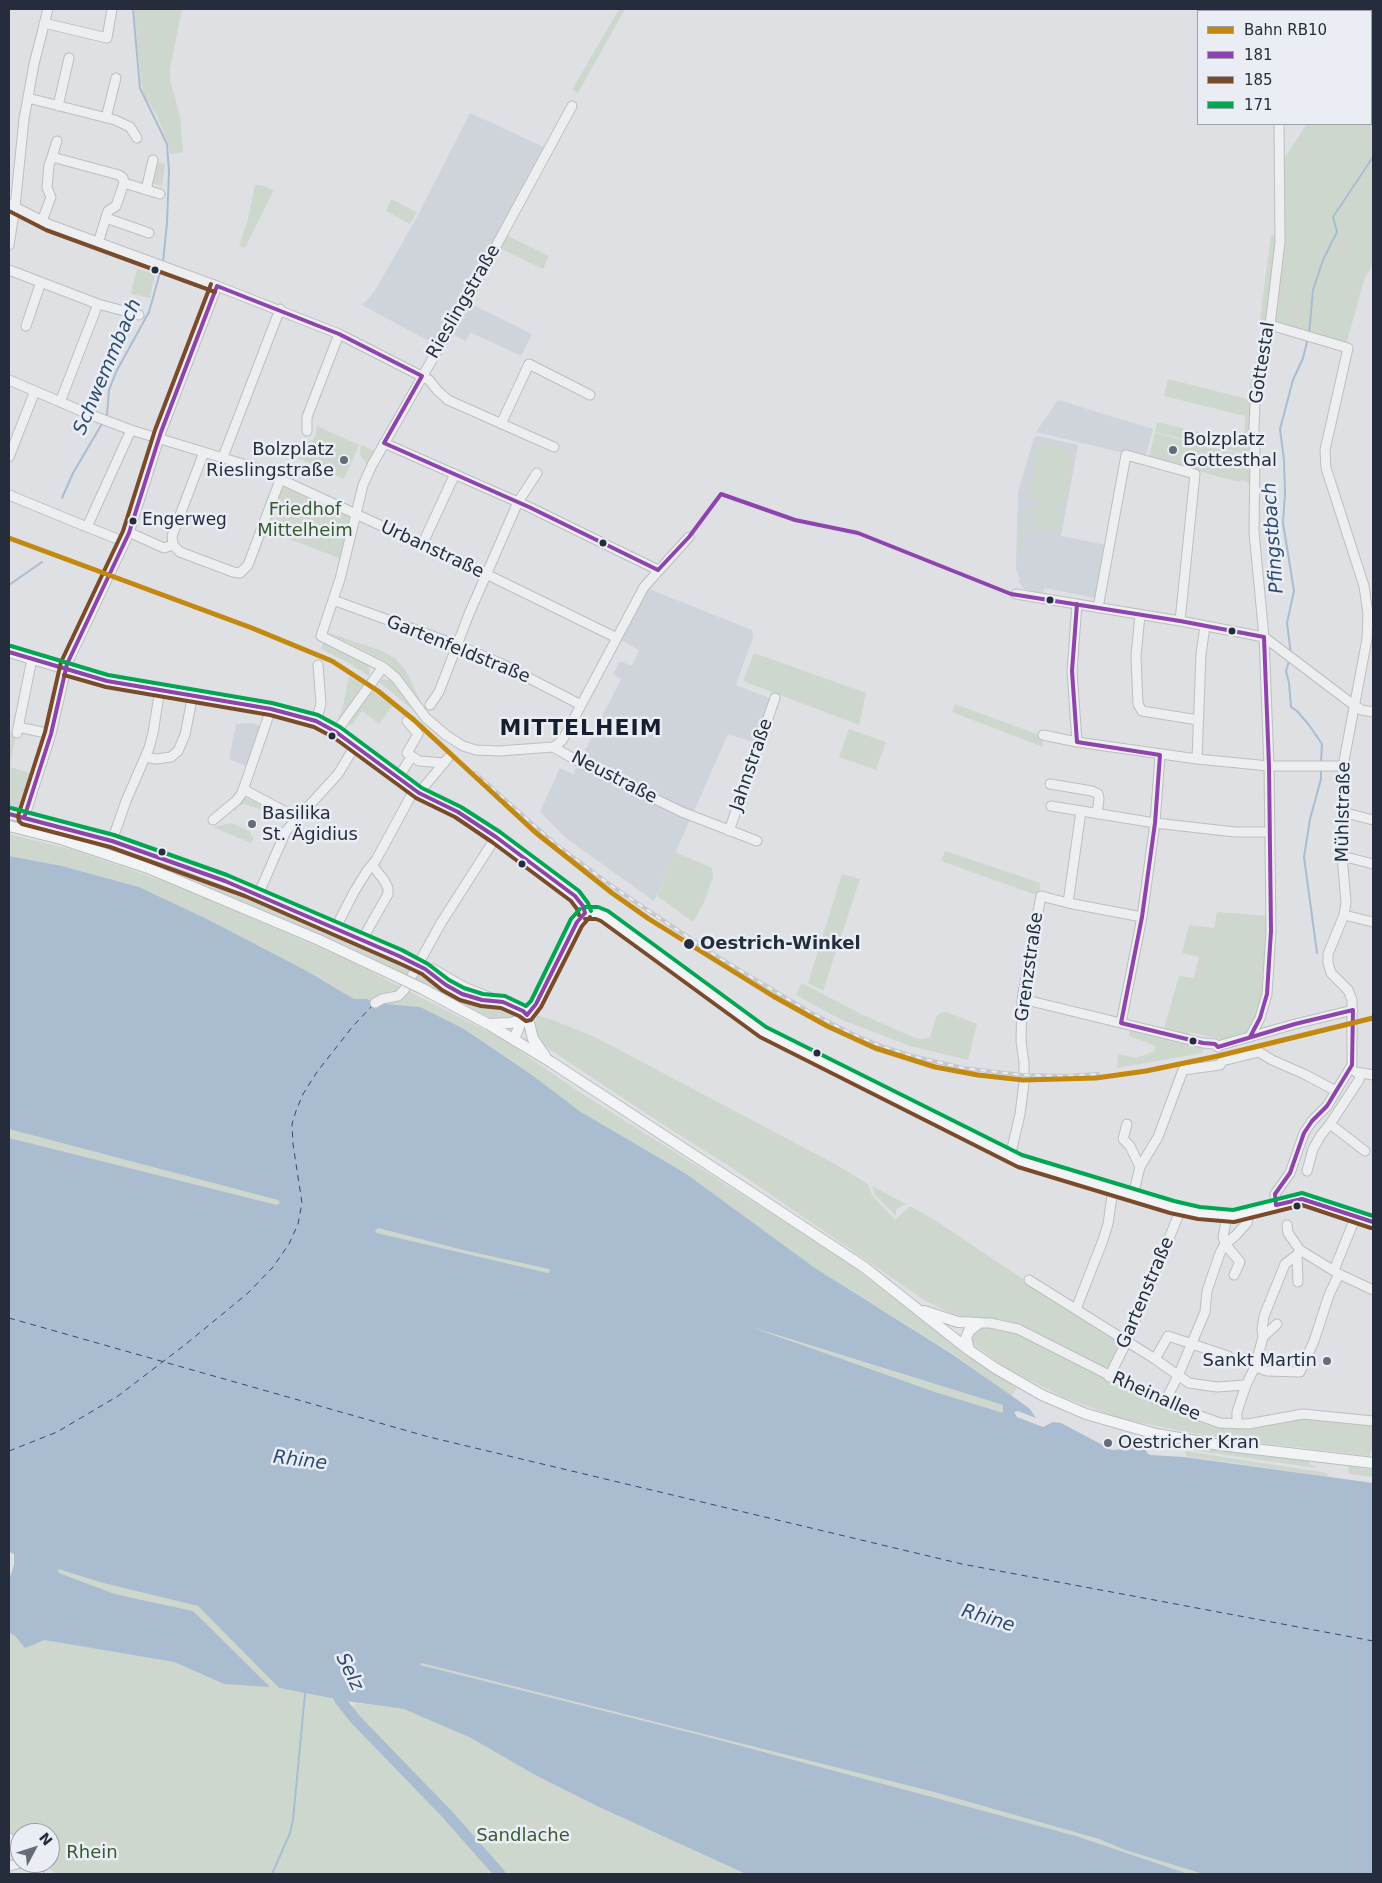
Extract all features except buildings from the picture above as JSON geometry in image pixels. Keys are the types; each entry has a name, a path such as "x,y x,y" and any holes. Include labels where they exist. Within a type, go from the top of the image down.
{"main road":[{"path":"9,652 107,681 193,694 316,720 336,732 417,791 458,812 496,837 575,896 583,906 585,913"},
{"path":"9,826 62,840 148,868 319,940 423,989 488,1024 551,1062 836,1248 969,1350 1008,1376 1042,1395 1105,1420 1156,1434 1188,1440 1373,1463"},
{"path":"514,1040 526,1032 527,1020 578,920 585,913 597,913 604,916 763,1032 1010,1157 1028,1164 1199,1213 1227,1216 1302,1199 1373,1222"},
{"path":"488,1024 503,1025 527,1020"},
{"path":"527,1020 537,1045 551,1062"},
{"path":"915,1307 958,1322 979,1323"},
{"path":"969,1350 966,1344 969,1331 979,1323"}],"street":[{"path":"9,245 12,206 28,98 48,9"},
{"path":"44,23 107,38 112,9"},
{"path":"58,106 69,58"},
{"path":"106,118 116,78"},
{"path":"28,98 106,118 130,127 137,138"},
{"name":"Rieslingstraße","path":"420,711 396,678 383,667 322,636 346,557 364,485 384,442 482,272 572,106"},
{"name":"Gottestal","path":"1250,1037 1260,1018 1267,994 1271,931 1269,766 1264,637 1254,532 1256,454 1254,428 1255,403 1270,325 1280,242 1279,125"},
{"path":"42,221 51,198 47,188 49,165 57,141"},
{"path":"52,156 119,175 123,178 124,183 116,206 108,211 98,243"},
{"path":"146,190 153,160"},
{"path":"124,183 160,194"},
{"path":"12,206 42,221 98,243 280,309 339,334 429,380 448,400 554,447"},
{"path":"106,218 149,233"},
{"path":"9,270 98,304 139,315"},
{"path":"26,326 41,282"},
{"path":"24,818 51,734 66,669 129,533 159,439 217,286"},
{"path":"60,402 98,304"},
{"path":"223,457 280,309"},
{"name":"Mühlstraße","path":"1270,325 1348,348 1325,450 1326,468 1350,538 1366,596 1367,639 1342,766 1342,856 1346,902 1344,915 1328,954 1328,964 1331,973 1348,990 1352,1000 1353,1058 1350,1071 1327,1106 1307,1127 1290,1173 1275,1194 1276,1206"},
{"path":"306,431 307,417 339,334"},
{"path":"501,424 529,364 590,395"},
{"name":"Urbanstraße","path":"9,380 131,430 256,468 486,574 618,638"},
{"path":"9,457 35,391"},
{"path":"87,527 131,430"},
{"path":"384,442 518,502 658,570"},
{"path":"204,452 172,536 173,545 180,552 233,572 243,572 248,565 280,480"},
{"path":"1098,608 1126,455 1195,474 1180,621"},
{"path":"422,545 455,474"},
{"path":"430,705 439,692 486,574 518,502 537,474"},
{"path":"9,495 115,538"},
{"path":"134,535 164,548 173,545"},
{"path":"553,747 562,739 644,587 689,537"},
{"path":"1016,594 1264,637 1355,706 1362,710 1373,712"},
{"name":"Gartenfeldstraße","path":"333,600 457,645 510,668 581,705"},
{"path":"1077,604 1072,671 1077,742"},
{"path":"1140,615 1136,656 1138,704 1142,711 1198,720"},
{"path":"1197,759 1201,654 1205,626"},
{"path":"32,659 18,730 51,734"},
{"path":"316,720 321,704 318,664"},
{"path":"336,732 383,667"},
{"path":"112,841 154,733 160,689"},
{"path":"145,757 156,759 171,757 178,751 185,735 193,694"},
{"name":"Jahnstraße","path":"729,831 775,698"},
{"path":"213,820 237,800 243,789 271,709"},
{"name":"Neustraße","path":"420,711 446,735 470,749 499,751 553,747 583,764 682,812 757,840"},
{"path":"335,929 354,892 417,791 446,761 419,761 407,752 418,734 407,721"},
{"path":"1043,735 1077,742 1197,759 1269,766 1342,766"},
{"path":"258,895 286,831 338,774 355,746"},
{"path":"1121,1023 1142,917 1155,823 1160,754"},
{"path":"398,778 412,756"},
{"path":"1050,784 1092,791 1098,794 1097,814"},
{"path":"243,789 297,818"},
{"path":"1051,806 1155,823 1235,832 1269,832"},
{"path":"1081,811 1068,903 1142,917"},
{"path":"1342,812 1373,820"},
{"path":"9,814 112,841 185,866 258,895 418,965 462,994 482,1000 503,1002 523,1011 527,1020"},
{"path":"375,1003 401,994 441,923 496,837"},
{"path":"1342,856 1373,864"},
{"path":"362,940 388,894 388,888 384,880 372,865"},
{"name":"Grenzstraße","path":"1010,1157 1024,1088 1024,1063 1021,1041 1022,998 1041,896 1068,903"},
{"path":"1344,915 1373,922"},
{"path":"1022,998 1203,1043 1215,1044 1218,1047 1222,1061"},
{"path":"1218,1047 1221,1044 1353,1010"},
{"path":"1133,1195 1140,1167 1158,1137 1181,1071 1220,1065 1222,1061 1259,1052 1336,1090"},
{"path":"1350,1071 1373,1075"},
{"path":"1307,1171 1313,1149 1320,1135 1330,1124 1360,1080 1361,1073"},
{"path":"1127,1124 1122,1139 1130,1146 1140,1167"},
{"path":"1330,1124 1365,1151"},
{"path":"1300,1143 1313,1149"},
{"path":"1076,1309 1105,1232 1113,1189"},
{"name":"Gartenstraße","path":"1109,1376 1127,1341 1181,1209"},
{"path":"1164,1403 1178,1376 1205,1312 1207,1291 1220,1253 1225,1244 1247,1223 1250,1212"},
{"path":"1227,1216 1223,1237 1225,1244 1240,1262 1234,1276"},
{"path":"1255,1367 1267,1371 1300,1372 1314,1341 1356,1216"},
{"path":"1287,1225 1288,1233 1299,1253 1298,1282"},
{"path":"1299,1253 1373,1290"},
{"path":"1237,1424 1237,1412 1246,1385 1255,1367 1263,1337 1264,1316 1285,1264 1299,1253"},
{"path":"1029,1280 1155,1359 1189,1383 1217,1386 1246,1385"},
{"name":"Rheinallee","path":"979,1323 990,1323 1018,1329 1164,1403 1212,1421 1237,1424 1297,1414 1373,1420"},
{"path":"1263,1337 1277,1324"},
{"path":"1155,1359 1168,1336 1228,1356"}],"shaded area":[{"path":"470,113 546,148 467,302 532,334 521,356 470,332 466,341 450,333 436,345 362,305 374,292 416,219"},
{"path":"1058,400 1153,429 1145,458 1036,432"},
{"path":"1039,436 1078,445 1061,536 1106,545 1096,598 1044,588 1043,593 1024,589 1018,581 1021,578 1016,570 1018,492 1034,438"},
{"path":"644,587 752,630 753,637 736,685 772,699 756,743 728,734 654,901 566,838 540,812 560,768 573,774 621,679 613,674 620,661 632,666 639,650 617,638"},
{"path":"252,723 263,727 248,767 229,759 236,724"}],"green space":[{"path":"134,9 182,9 170,69 170,79 180,117 183,152 170,154 168,143 157,116 144,94"},
{"path":"619,9 625,9 578,93 572,90"},
{"path":"1373,27 1373,265 1364,280 1346,345 1273,322 1282,161 1306,125 1372,125"},
{"path":"156,162 165,164 162,186 152,183"},
{"path":"255,185 261,185 274,190 245,248 239,246 248,219"},
{"path":"391,199 417,212 410,224 386,211"},
{"path":"506,235 549,256 543,269 499,248"},
{"path":"1271,235 1278,236 1268,318 1264,321 1260,320"},
{"path":"137,269 155,274 150,298 131,294"},
{"path":"1266,331 1252,456 1155,432 1157,422 1244,443 1245,416 1164,396 1168,379 1247,399 1262,334"},
{"path":"317,426 359,445 344,479 298,458 306,442 313,440 315,437"},
{"path":"1155,433 1251,457 1252,481 1249,483 1242,480 1239,482 1152,459 1149,456"},
{"path":"1039,443 1043,444 1042,448 1054,444 1070,452 1073,462 1068,491 1066,498 1060,504 1050,508 1061,510 1058,533 1032,529 1035,506 1044,507 1031,497 1023,549 1018,549"},
{"path":"361,445 374,451 367,464 360,455"},
{"name":"Friedhof Mittelheim","path":"284,487 348,515 349,520 341,559 266,530 271,517 276,519 282,504 277,502"},
{"path":"326,632 380,650 395,658 406,671 423,706 421,707 398,674 387,662"},
{"path":"323,642 364,661 370,668 369,676 321,649"},
{"path":"754,653 866,693 859,725 743,681"},
{"path":"349,676 365,686 341,720 338,718 342,711"},
{"path":"383,679 394,683 413,710 379,682"},
{"path":"372,691 392,706 379,724 362,711 352,725 348,723"},
{"path":"955,704 1042,736 1043,747 952,712"},
{"path":"849,729 886,742 876,770 839,757"},
{"path":"9,732 16,733 10,767 30,773 22,808 19,811 9,810"},
{"path":"245,797 285,816 282,817 244,804 238,806 235,811 233,807"},
{"path":"9,817 115,845 208,879 399,958 452,993 490,1007 508,1008 513,1011 514,1017 511,1020 495,1020 348,946 169,870 78,839 9,820"},
{"path":"232,823 251,832 251,836 254,838 251,843 213,827"},
{"path":"9,834 74,850 172,884 346,959 504,1040 578,1091 842,1258 968,1356 1017,1388 1011,1396 952,1353 815,1268 685,1173 581,1112 532,1075 464,1029 367,999 354,999 305,970 207,919 139,887 62,866 9,856"},
{"path":"945,851 1040,883 1039,896 941,861"},
{"path":"675,852 712,868 713,877 704,902 693,922 657,896"},
{"path":"842,874 860,879 823,991 808,983"},
{"path":"1217,912 1267,916 1263,994 1256,1018 1246,1032 1240,1036 1223,1040 1190,1032 1189,1035 1164,1029 1179,976 1194,978 1199,957 1182,953 1189,925 1214,928"},
{"path":"802,983 861,1014 915,1038 923,1039 930,1037 936,1017 940,1013 947,1012 977,1024 968,1060 910,1046 840,1019 796,995"},
{"path":"536,1015 595,1037 835,1164 868,1184 872,1195 895,1220 910,1206 938,1222 1027,1282 1123,1341 1107,1371 1042,1335 1000,1320 971,1320 948,1312 924,1300 732,1168 543,1045 535,1030"},
{"path":"1130,1029 1175,1042 1202,1046 1203,1053 1117,1068 1118,1054 1136,1058 1155,1051 1155,1046 1130,1036"},
{"path":"9,1127 282,1196 281,1206 9,1138"},
{"path":"872,1186 906,1204 898,1208 896,1216 875,1195"},
{"path":"378,1228 463,1250 549,1269 550,1271 548,1273 534,1270 377,1233 375,1231"},
{"path":"732,1322 1003,1405 1003,1414 935,1392"},
{"path":"984,1327 1016,1332 1219,1426 1236,1427 1295,1417 1373,1425 1373,1443 1370,1456 1219,1438 1121,1419 1063,1397 1006,1368 972,1343 973,1333 979,1328"},
{"path":"1141,1438 1232,1452 1309,1461 1309,1465 1316,1466 1316,1468 1205,1452 1142,1441 1140,1440"},
{"path":"1185,1451 1328,1473 1327,1475 1331,1477 1191,1457 1186,1456"},
{"path":"1348,1466 1373,1470 1373,1477 1349,1474"},
{"path":"58,1569 103,1583 198,1606 279,1688 340,1700 356,1719 352,1707 356,1703 404,1709 471,1738 535,1775 599,1807 746,1874 55,1874 60,1873 60,1823 10,1823 9,1833 9,1634 15,1636 25,1648 44,1640 174,1662 224,1684 193,1611 115,1594 59,1573"},
{"path":"421,1663 934,1792 1099,1839 1125,1850 1203,1874 1189,1874 1076,1836 921,1794 704,1736 419,1665"}],"water":[{"name":"Rhine","path":"9,856 62,866 139,887 207,919 305,970 354,999 367,999 375,1003 420,1007 464,1029 532,1075 581,1112 685,1173 815,1268 952,1354 1029,1408 1036,1418 1018,1411 1014,1412 1017,1417 1043,1427 1053,1422 1061,1423 1112,1450 1146,1447 1147,1453 1150,1455 1184,1457 1373,1483 1373,1874 1203,1874 1125,1850 1099,1839 934,1792 421,1663 420,1665 704,1736 1076,1836 1189,1874 746,1874 599,1807 535,1775 471,1738 404,1709 346,1701 279,1688 198,1606 103,1583 58,1569 59,1573 115,1594 193,1611 270,1687 224,1684 174,1662 44,1640 25,1648 15,1636 9,1633 9,1580 14,1565 14,1554 9,1552 9,1138 277,1205 280,1203 278,1200 9,1129","holes":["378,1228 463,1250 549,1269 550,1271 548,1273 377,1233 375,1231","751,1327 1003,1405 1003,1413 935,1392"]}],"waterway":[{"name":"Schwemmbach","path":"133,9 140,88 167,144 169,172 163,262"},
{"name":"Pfingstbach","path":"1309,334 1313,290 1323,260 1337,232 1333,217 1373,157"},
{"name":"Schwemmbach","path":"106,418 109,390 116,372 149,312 161,269"},
{"name":"Pfingstbach","path":"1291,654 1287,623 1294,591 1283,523 1285,493 1284,460 1280,429 1293,380 1303,358 1308,338"},
{"name":"Schwemmbach","path":"62,498 73,473 103,422"},
{"name":"Schwemmbach","path":"9,585 42,562"},
{"name":"Pfingstbach","path":"1289,661 1286,671 1291,707 1309,725 1322,744 1321,763"},
{"name":"Pfingstbach","path":"1317,953 1304,857 1310,819 1321,779 1321,768"},
{"name":"Selz","path":"335,1687 340,1700 356,1720 447,1814 500,1874"},
{"path":"272,1874 290,1833 293,1820 305,1694"}],"ferry route":[{"path":"9,1451 57,1432 118,1396 248,1293 273,1267 289,1244 298,1224 302,1203 293,1144 292,1124 296,1111 303,1094 317,1072 353,1026 373,1005"},
{"path":"9,1318 429,1437 962,1564 1373,1641"}],"railway":[{"path":"475,773 554,843 616,889 721,959 808,1011 846,1031 878,1045 912,1056 963,1068 1022,1075 1065,1076 1098,1074"}],"rail line":[{"name":"RB10","path":"9,538 252,628 332,661 378,691 414,720 535,832 612,893 649,919 773,996 827,1026 875,1048 935,1067 978,1075 1023,1080 1096,1078 1146,1071 1218,1056 1373,1018"}],"transit line":[{"name":"185","path":"9,211 46,230 215,292"},
{"name":"185","path":"211,284 155,430 123,531 61,662 45,732 18,816 19,821 22,824 110,847 245,896 422,974 442,990 460,1000 481,1006 501,1008 526,1021 531,1020 541,1007 582,926 590,917"},
{"name":"181","path":"217,286 339,334 422,376"},
{"name":"181","path":"24,818 51,734 67,664 129,533 161,432 217,286"},
{"name":"181","path":"384,443 422,376"},
{"name":"181","path":"384,443 529,507 658,570"},
{"name":"181","path":"658,570 689,537 721,494 795,520 858,533 1011,594 1180,621 1264,637 1269,766 1271,931 1267,994 1260,1018 1250,1037"},
{"name":"181","path":"1077,604 1072,671 1077,742 1160,755 1155,823 1142,917 1121,1023 1203,1043 1215,1044 1218,1047 1295,1024 1353,1010"},
{"name":"171","path":"11,646 108,675 272,703 318,715 340,727 422,788 461,807 500,832 579,891 588,903 591,911"},
{"name":"181","path":"9,652 107,681 271,709 316,721 336,732 419,793 458,812 496,837 575,896 583,906 585,913"},
{"name":"185","path":"64,675 106,687 270,715 314,727 333,737 416,798 455,817 492,842 571,901 579,915"},
{"name":"171","path":"11,808 114,835 227,875 402,950 428,964 449,980 464,988 483,994 505,996 526,1006 531,1001 571,919 580,909"},
{"name":"181","path":"9,814 112,841 225,881 399,956 425,969 446,985 462,994 482,1000 503,1002 523,1011 527,1015"},
{"name":"171","path":"585,907 598,907 608,911 766,1027 1022,1155 1174,1201 1200,1207 1233,1210 1302,1193 1373,1216"},
{"name":"181","path":"527,1015 536,1004 577,922 585,913"},
{"name":"185","path":"585,919 601,921 760,1037 1018,1167 1170,1213 1198,1219 1234,1222 1302,1205 1371,1228"},
{"name":"181","path":"1276,1205 1275,1194 1290,1173 1304,1133 1312,1121 1327,1106 1352,1065 1353,1010"},
{"name":"181","path":"1276,1205 1302,1199 1373,1222"}],"place":[{"name":"Bolzplatz Gottesthal","path":"1173,450"},
{"name":"Bolzplatz Rieslingstraße","path":"344,460"},
{"name":"Engerweg","path":"133,521"},
{"name":"Basilika St. Ägidius","path":"252,824"},
{"name":"Oestrich-Winkel","path":"689,944"},
{"name":"Sankt Martin","path":"1327,1361"},
{"name":"Oestricher Kran","path":"1108,1443"}],"district":[{"name":"MITTELHEIM","path":"581,729"}],"park label":[{"name":"Sandlache","path":"523,1836"},
{"name":"Rhein","path":"92,1853"}]}
